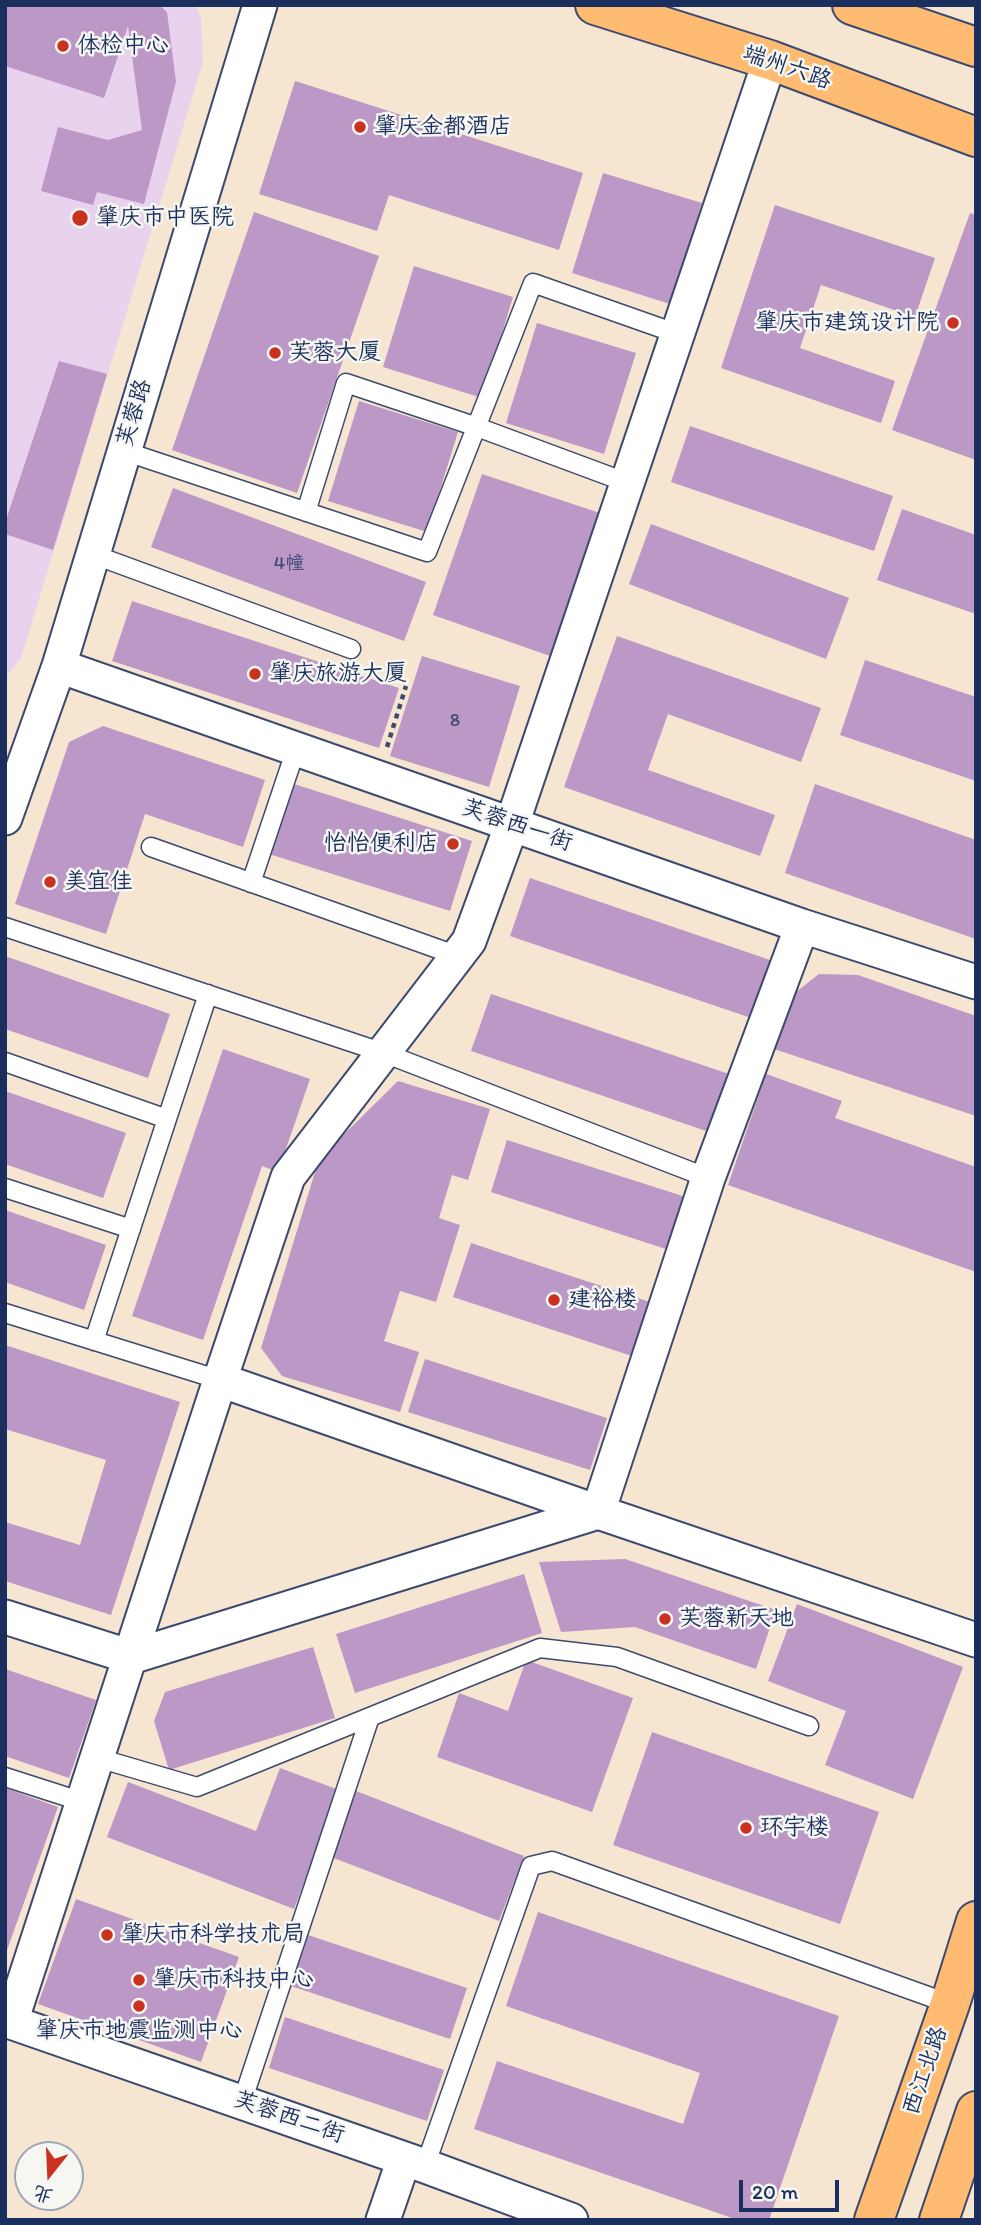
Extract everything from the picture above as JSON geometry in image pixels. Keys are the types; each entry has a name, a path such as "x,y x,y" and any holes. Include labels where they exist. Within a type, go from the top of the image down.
{"main road":[{"name":"端州六路","path":"595,5 770,60 976,137"},
{"path":"852,5 976,47"},
{"name":"西江北路","path":"874,2220 950,2004 976,1921"},
{"path":"939,2220 976,2111"}],"street":[{"name":"芙蓉路","path":"6,814 59,666 260,5"},
{"path":"8,2021 98,1758 288,1177 469,942 512,824 770,60"},
{"name":"芙蓉西一街","path":"59,666 802,926 976,982"},
{"path":"598,1513 708,1178 802,926"},
{"path":"220,1380 598,1513 976,1640"},
{"path":"5,1617 131,1657 598,1513"},
{"name":"芙蓉西二街","path":"8,2021 414,2162 571,2220"},
{"path":"383,2220 414,2162"}],"lane":[{"path":"124,451 427,552 533,283 678,334"},
{"path":"306,512 346,383 477,427 628,483"},
{"path":"92,554 351,649"},
{"path":"251,883 296,749"},
{"path":"151,847 458,956"},
{"path":"5,927 384,1053 708,1178"},
{"path":"94,1341 208,994"},
{"path":"5,1062 167,1119"},
{"path":"5,1188 131,1229"},
{"path":"5,1312 220,1380"},
{"path":"98,1758 197,1787 540,1648 617,1657 809,1726"},
{"path":"242,2102 370,1717"},
{"path":"5,1776 83,1802"},
{"path":"414,2162 531,1867 552,1861 950,2004"}],"path":[{"path":"377,777 406,686"}],"shaded area":[{"name":"肇庆市中医院","path":"5,5 195,5 201,18 203,62 21,658 5,678"}],"building":[{"path":"5,5 159,5 167,12 176,82 144,204 97,192 93,205 41,191 58,127 108,140 142,130 128,26 104,98 5,66"},
{"name":"肇庆金都酒店","path":"295,81 583,173 559,250 389,195 377,231 259,194"},
{"path":"603,173 702,203 670,304 572,273"},
{"path":"775,205 935,258 915,317 821,285 800,348 895,381 881,423 721,368"},
{"name":"芙蓉大厦","path":"254,212 379,256 297,493 172,450"},
{"name":"肇庆市建筑设计院","path":"970,213 976,215 976,460 892,430"},
{"path":"414,266 513,297 482,398 383,367"},
{"path":"537,323 636,353 604,454 506,423"},
{"path":"59,361 107,374 53,550 5,534 5,523"},
{"path":"359,401 458,432 427,532 328,501"},
{"path":"690,426 893,496 874,551 671,482"},
{"path":"482,474 600,513 550,656 433,615"},
{"path":"173,488 426,582 404,641 151,547"},
{"path":"902,509 976,535 976,614 877,580"},
{"path":"651,524 849,598 826,659 629,584"},
{"name":"肇庆旅游大厦","path":"132,601 399,688 379,748 112,661"},
{"path":"617,636 821,708 801,762 668,714 648,770 775,815 760,856 564,787"},
{"path":"422,656 520,686 489,787 390,756"},
{"path":"865,660 976,697 976,781 840,735"},
{"path":"103,726 265,780 243,847 145,814 106,934 15,904 69,742"},
{"path":"291,783 472,841 450,911 269,854"},
{"path":"815,784 976,840 976,939 785,873"},
{"path":"530,878 773,961 754,1019 510,936"},
{"path":"5,956 170,1014 148,1078 5,1029"},
{"path":"819,974 858,975 976,1016 976,1116 771,1048 787,999"},
{"path":"491,994 735,1076 715,1134 471,1051"},
{"path":"223,1049 310,1079 278,1172 262,1166 203,1340 132,1316"},
{"path":"766,1074 842,1101 835,1118 976,1167 976,1272 728,1185"},
{"path":"398,1081 490,1109 468,1180 452,1175 439,1218 460,1225 436,1302 400,1291 384,1341 419,1352 400,1412 282,1376 261,1348 319,1159"},
{"path":"5,1091 126,1133 103,1198 5,1164"},
{"path":"507,1140 689,1198 672,1251 491,1192"},
{"path":"5,1210 106,1245 84,1310 5,1282"},
{"name":"建裕楼","path":"471,1243 656,1304 638,1358 453,1297"},
{"path":"5,1345 180,1402 111,1615 5,1581 5,1522 80,1545 106,1460 5,1429"},
{"path":"425,1359 607,1418 590,1470 408,1412"},
{"name":"芙蓉新天地","path":"625,1559 776,1610 756,1669 635,1627 561,1632 539,1562"},
{"path":"524,1574 542,1633 355,1693 336,1634"},
{"path":"797,1604 963,1667 913,1799 825,1765 846,1711 768,1681"},
{"path":"313,1647 335,1718 169,1770 154,1721 165,1692"},
{"path":"526,1660 633,1698 592,1812 437,1757 459,1693 508,1711"},
{"path":"5,1669 96,1700 69,1778 5,1756"},
{"name":"环宇楼","path":"652,1732 879,1812 840,1924 613,1845"},
{"path":"280,1768 339,1790 294,1909 107,1837 128,1782 256,1831"},
{"path":"5,1788 58,1807 6,1953 5,1953"},
{"path":"356,1791 524,1856 499,1921 331,1857"},
{"name":"肇庆市科技中心","path":"76,1899 239,1957 201,2062 38,2004"},
{"path":"538,1912 839,2016 769,2220 738,2220 474,2129 497,2061 683,2124 700,2073 506,2006"},
{"path":"308,1935 467,1988 450,2039 291,1986"},
{"path":"285,2017 444,2070 427,2121 269,2068"}],"place":[{"name":"体检中心","path":"63,46"},
{"name":"肇庆金都酒店","path":"360,127"},
{"name":"肇庆市中医院","path":"80,218"},
{"name":"肇庆市建筑设计院","path":"953,323"},
{"name":"芙蓉大厦","path":"275,353"},
{"name":"肇庆旅游大厦","path":"255,674"},
{"name":"怡怡便利店","path":"453,844"},
{"name":"美宜佳","path":"50,882"},
{"name":"建裕楼","path":"554,1300"},
{"name":"芙蓉新天地","path":"665,1619"},
{"name":"环宇楼","path":"746,1828"},
{"name":"肇庆市科学技术局","path":"107,1935"},
{"name":"肇庆市科技中心","path":"139,1980"},
{"name":"肇庆市地震监测中心","path":"139,2006"}]}
